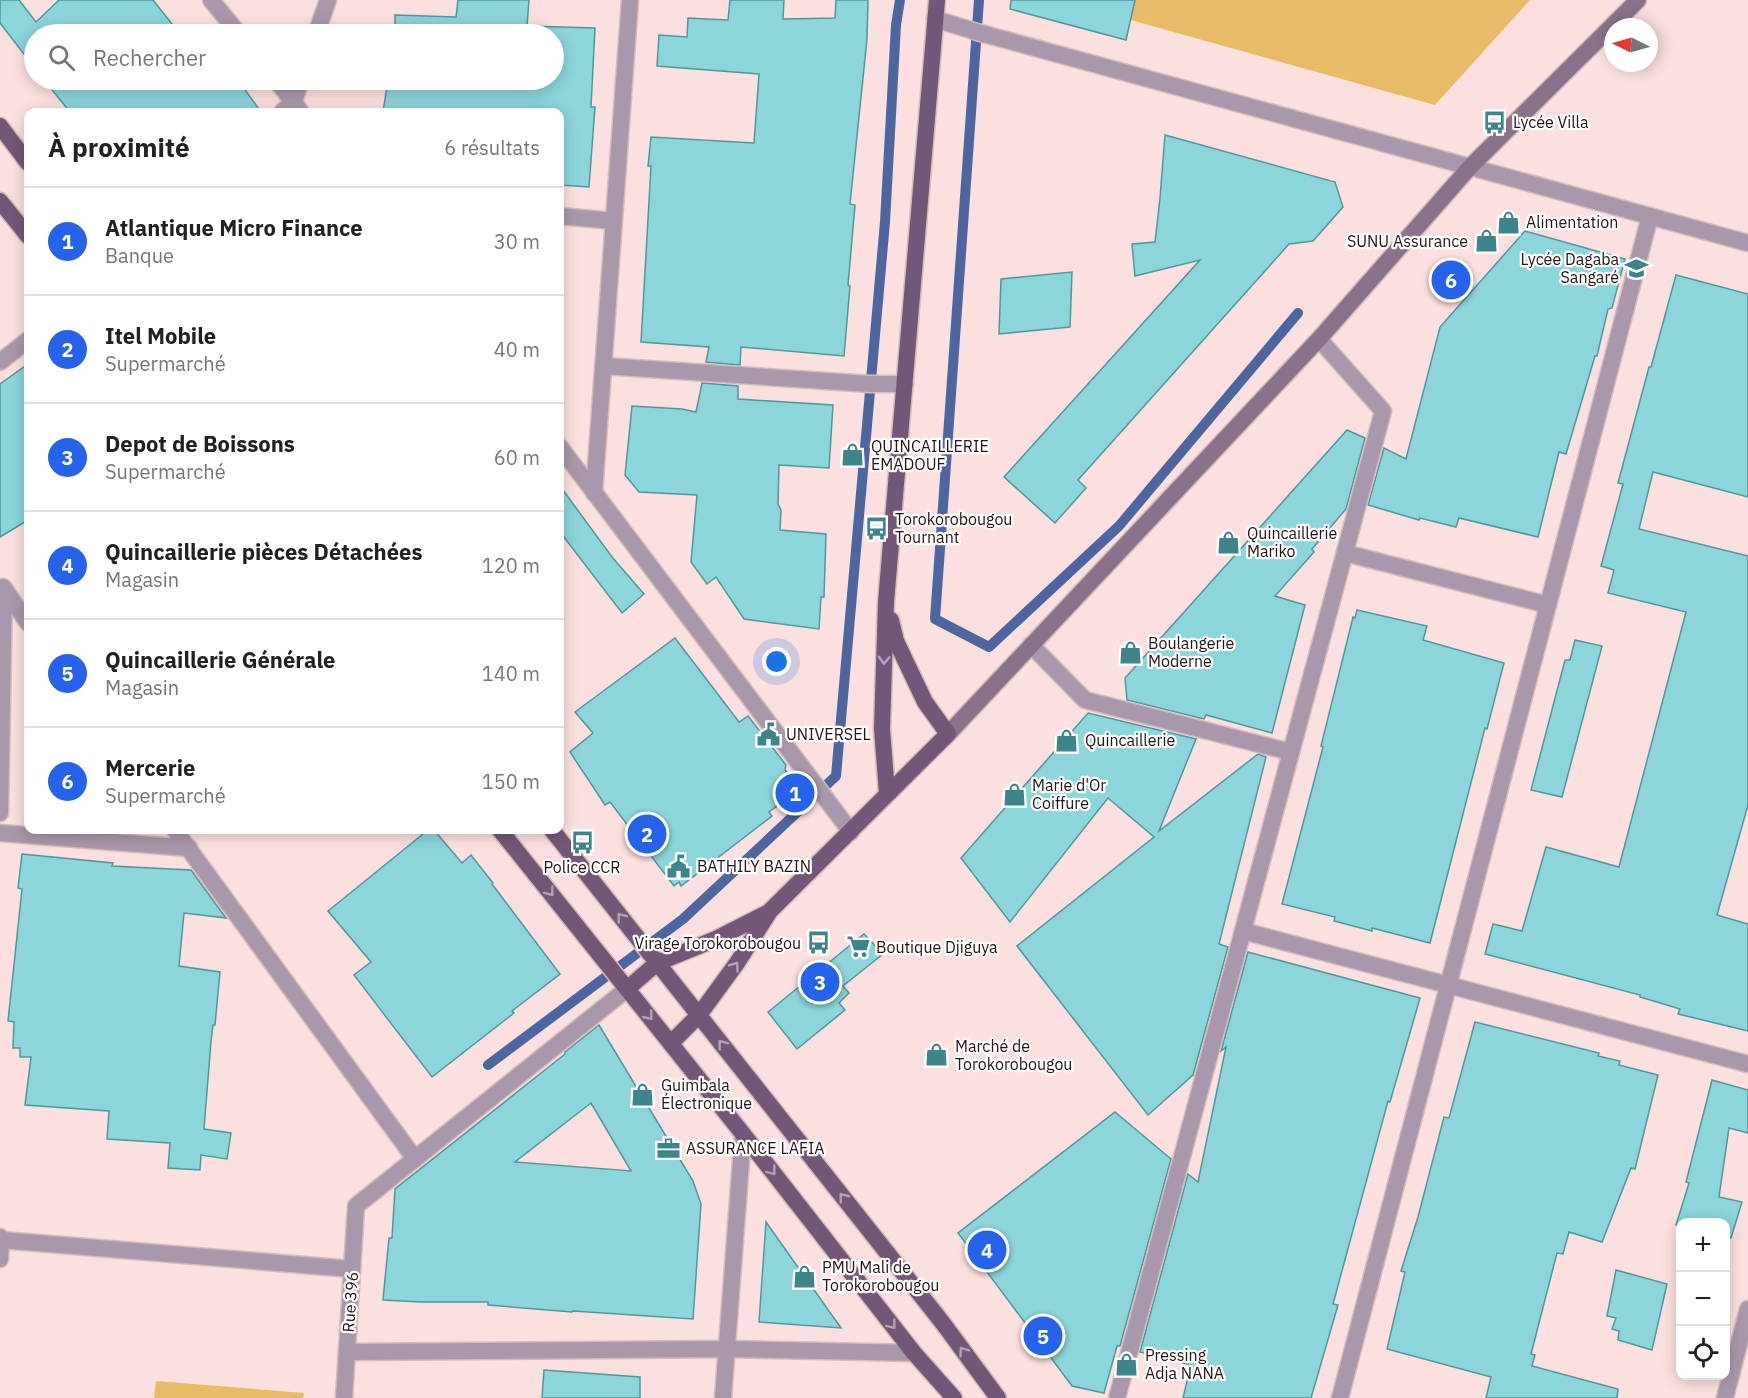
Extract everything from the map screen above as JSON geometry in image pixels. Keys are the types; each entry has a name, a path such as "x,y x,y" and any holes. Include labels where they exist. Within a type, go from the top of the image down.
{"main road":[{"path":"887,794 882,729 886,602 937,0"},
{"path":"671,1043 699,1015 737,963 770,911 948,734 1319,339 1470,167 1638,0"},
{"path":"0,126 24,158"},
{"path":"0,201 24,231"},
{"path":"886,602 896,641 925,702 948,734"},
{"path":"503,834 671,1043 914,1353 954,1398"},
{"path":"555,834 942,1322 998,1398"},
{"path":"627,989 657,963 716,939 770,911"}],"street":[{"path":"211,0 231,24"},
{"path":"320,24 328,0"},
{"path":"594,493 630,0"},
{"path":"935,19 1748,243"},
{"path":"282,90 291,108"},
{"path":"292,108 298,90"},
{"path":"564,216 613,221"},
{"path":"1340,1398 1650,216"},
{"path":"1117,1398 1383,411 1319,339"},
{"path":"0,362 24,343"},
{"path":"604,366 870,384 905,384"},
{"path":"564,452 851,832"},
{"path":"1345,553 1548,605"},
{"path":"2,586 24,617"},
{"path":"0,813 2,586"},
{"path":"1031,645 1085,700 1291,752"},
{"path":"0,833 189,848"},
{"path":"179,834 415,1159 627,989"},
{"path":"1243,931 1748,1064"},
{"path":"723,1398 743,1134"},
{"name":"Rue 396","path":"344,1398 356,1206 415,1159"},
{"path":"0,1259 1,1238 352,1269"},
{"path":"1725,1398 1748,1309"},
{"path":"347,1352 727,1349 914,1353"}],"shaded area":[{"path":"1059,0 1530,0 1435,105"},
{"path":"156,1381 304,1393 303,1398 154,1398"}],"building":[{"path":"0,0 19,0 36,22 59,0 153,0 172,24 24,24 24,54 0,23"},
{"path":"458,0 529,0 527,24 395,24 395,15 456,17"},
{"path":"730,0 784,0 783,19 835,18 836,0 868,0 867,39 850,204 855,205 844,356 741,347 740,365 706,362 709,347 641,342 651,137 754,143 759,74 657,66 659,35 687,37 688,18 728,20"},
{"path":"1011,0 1135,0 1126,40 1010,9"},
{"path":"564,27 595,28 591,107 595,107 589,187 564,185 564,108 384,108 386,90 564,90"},
{"path":"52,90 245,90 258,108 67,108"},
{"path":"1165,135 1335,182 1343,207 1313,241 1289,244 1078,480 1086,488 1055,523 1004,477 1200,260 1135,276 1132,244 1155,242"},
{"path":"1525,231 1625,259 1566,454 1559,452 1538,537 1459,518 1456,527 1420,518 1419,520 1368,505 1384,448 1406,459 1440,327"},
{"path":"1072,272 1070,327 999,334 1001,279"},
{"path":"1676,275 1748,294 1748,497 1653,472 1639,529 1748,556 1748,805 1717,915 1748,924 1748,1031 1678,1014 1680,1009 1640,997 1640,995 1485,954 1493,924 1522,931 1546,847 1619,867 1686,612 1608,593 1614,570 1601,566 1623,484 1618,483"},
{"path":"24,367 24,522 0,537 0,384"},
{"path":"702,383 738,386 738,399 833,405 829,468 779,465 780,530 826,534 824,597 821,597 819,629 744,619 716,577 707,584 691,562 697,495 639,492 625,475 632,406 696,412"},
{"path":"1347,430 1365,438 1346,509 1312,549 1314,552 1275,596 1305,605 1272,733 1206,715 1204,719 1127,700 1125,678"},
{"path":"564,491 612,557 644,594 622,613 564,537"},
{"path":"1357,610 1427,626 1423,640 1504,663 1430,943 1334,921 1335,917 1282,904 1323,747 1321,746 1353,617 1355,618"},
{"path":"675,638 739,722 748,716 786,765 785,770 800,789 769,812 772,816 681,886 679,882 674,886 610,802 605,805 570,752 593,733 575,712"},
{"path":"1575,640 1602,646 1562,797 1531,790 1565,660 1570,660"},
{"path":"1088,713 1196,739 1159,831 1258,754 1266,757 1219,944 1228,947 1193,1075 1148,1115 1017,946 1154,837 1108,798 1010,922 961,858"},
{"path":"423,834 437,834 462,863 471,855 560,974 432,1077 354,975 371,962 328,911"},
{"path":"22,854 113,863 112,866 191,870 226,918 184,913 179,966 220,972 215,1025 213,1025 211,1041 204,1129 231,1133 227,1159 201,1155 200,1170 168,1168 170,1143 107,1139 109,1111 25,1105 31,1057 20,1057 20,1048 13,1048 14,1022 8,1021 22,889 18,888"},
{"path":"864,934 883,954 843,986 849,993 839,1003 845,1010 797,1049 768,1012"},
{"path":"1248,952 1420,998 1390,1102 1388,1101 1333,1304 1338,1305 1311,1398 1183,1398 1191,1365 1140,1352 1188,1174 1198,1182 1226,1047 1221,1051"},
{"path":"1475,1022 1599,1053 1598,1056 1620,1061 1619,1065 1658,1075 1635,1169 1631,1168 1602,1242 1569,1232 1563,1254 1557,1253 1531,1354 1535,1355 1532,1366 1618,1389 1617,1398 1486,1398 1491,1377 1387,1349 1405,1272 1401,1271 1418,1217 1444,1117 1449,1118"},
{"path":"599,1025 693,1181 701,1204 693,1319 572,1312 488,1305 488,1302 383,1300 389,1238 392,1238 395,1189","holes":["591,1103 631,1171 515,1162"]},
{"path":"1712,1080 1748,1090 1748,1133 1729,1128 1719,1197 1742,1202 1731,1238 1730,1218 1678,1218 1689,1183 1686,1182"},
{"path":"1115,1112 1171,1159 1120,1346 1117,1346 1104,1393 1072,1386 958,1233"},
{"path":"766,1222 841,1328 759,1322"},
{"path":"1616,1270 1667,1284 1652,1350 1618,1340 1619,1331 1612,1329 1616,1318 1607,1316"},
{"path":"544,1370 640,1377 640,1398 542,1398"}],"waterway":[{"path":"488,1065 683,919 836,776 885,222 896,25 900,0"},
{"path":"979,0 935,619 989,647 1119,526 1298,313"}],"place":[{"name":"Lycée Villa","path":"1495,122"},
{"name":"Alimentation","path":"1508,222"},
{"name":"SUNU Assurance","path":"1486,241"},
{"name":"Lycée Dagaba Sangaré","path":"1637,268"},
{"name":"Mercerie","path":"1451,280"},
{"name":"QUINCAILLERIE EMADOUF","path":"853,455"},
{"name":"Torokorobougou Tournant","path":"877,528"},
{"name":"Quincaillerie Mariko","path":"1229,542"},
{"name":"Boulangerie Moderne","path":"1130,652"},
{"name":"UNIVERSEL","path":"768,734"},
{"name":"Quincaillerie","path":"1067,740"},
{"name":"Atlantique Micro Finance","path":"795,793"},
{"name":"Marie d'Or Coiffure","path":"1014,794"},
{"name":"Itel Mobile","path":"647,834"},
{"name":"Police CCR","path":"582,842"},
{"name":"BATHILY BAZIN","path":"679,866"},
{"name":"Virage Torokorobougou","path":"819,943"},
{"name":"Boutique Djiguya","path":"858,947"},
{"name":"Depot de Boissons","path":"820,982"},
{"name":"Marché de Torokorobougou","path":"937,1055"},
{"name":"Guimbala Électronique","path":"643,1094"},
{"name":"ASSURANCE LAFIA","path":"668,1148"},
{"name":"Quincaillerie pièces Détachées","path":"987,1250"},
{"name":"PMU Mali de Torokorobougou","path":"804,1276"},
{"name":"Quincaillerie Générale","path":"1043,1336"},
{"name":"Pressing Adja NANA","path":"1127,1364"}]}
